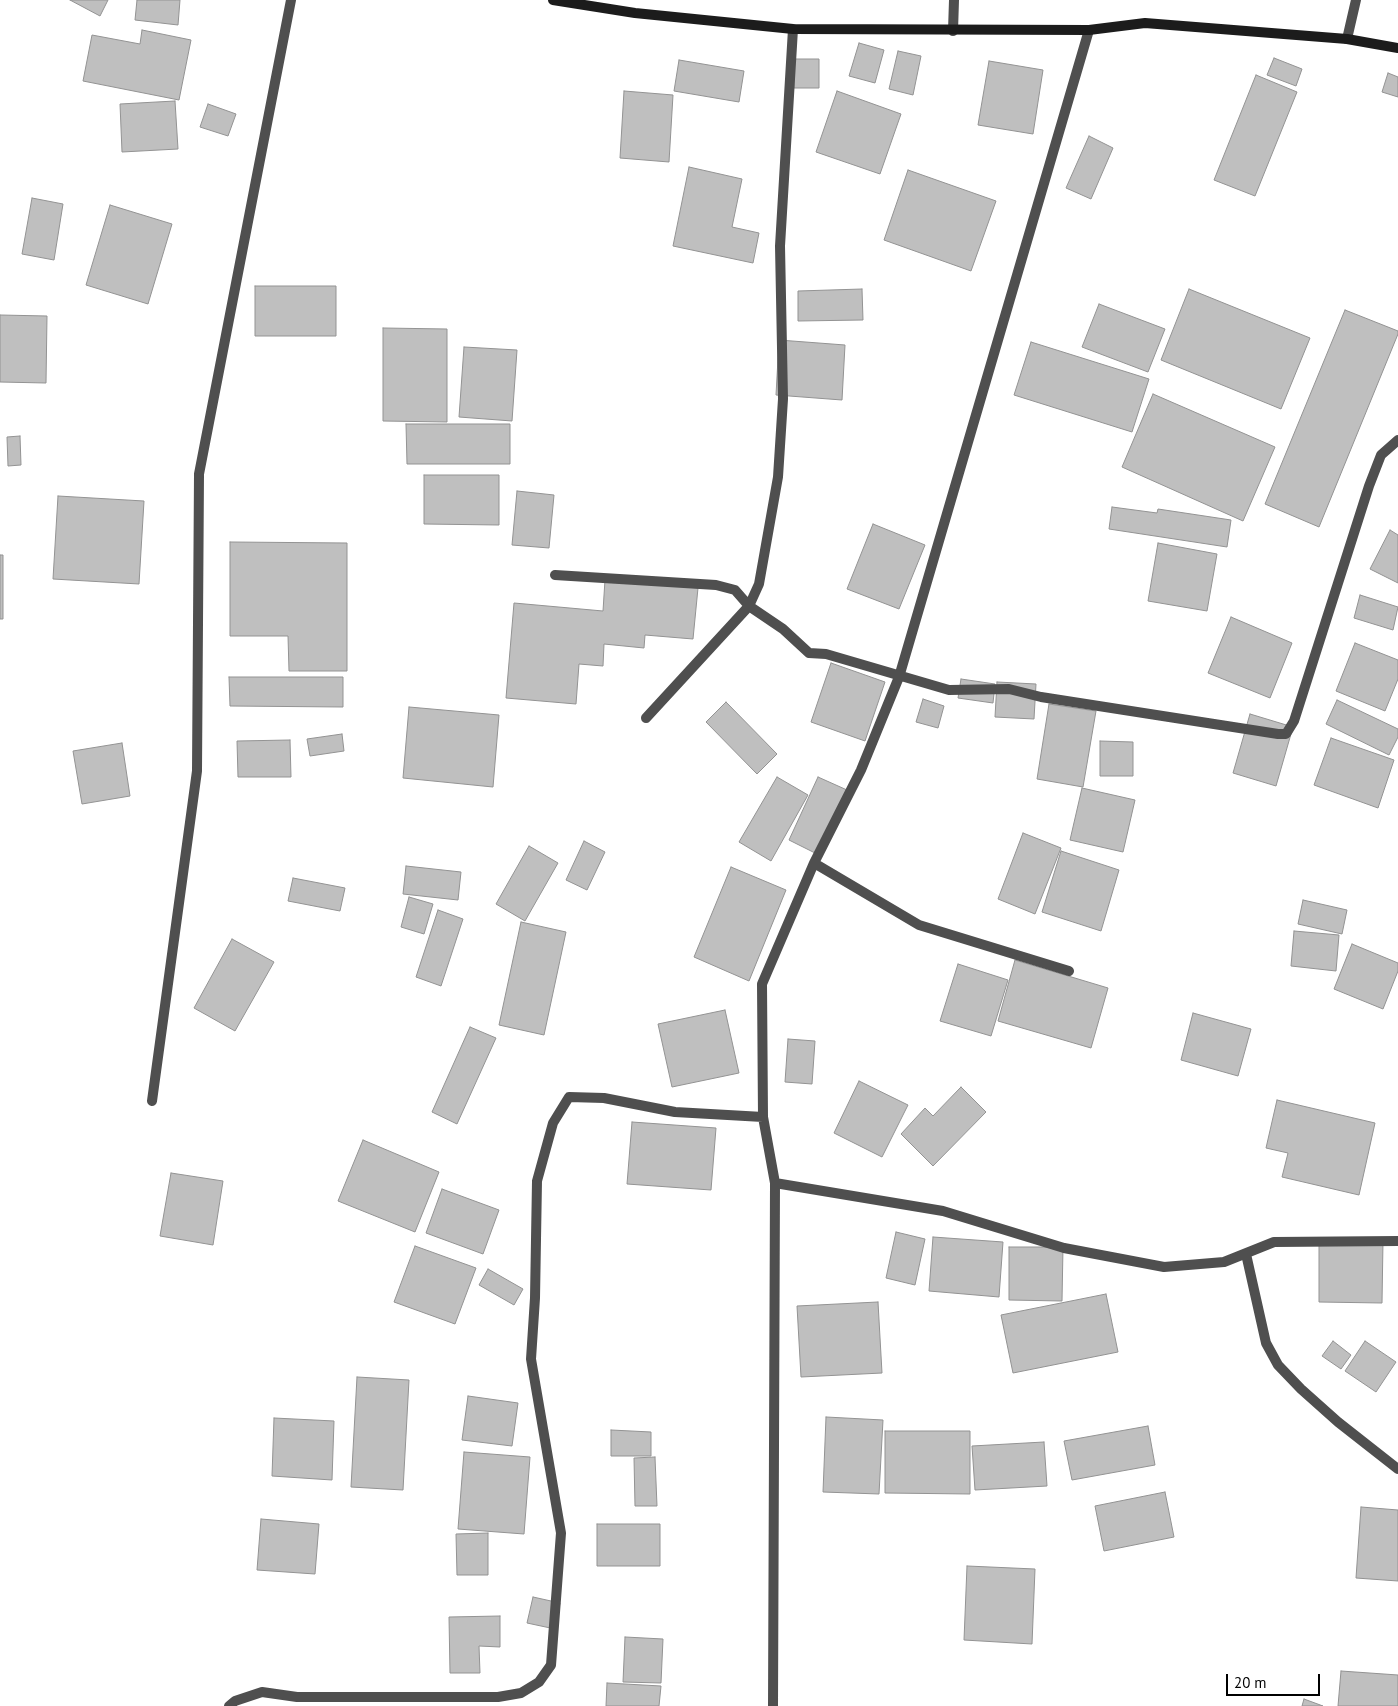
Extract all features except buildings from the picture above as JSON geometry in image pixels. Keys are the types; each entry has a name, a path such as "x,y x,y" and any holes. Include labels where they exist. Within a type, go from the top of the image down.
{"street":[{"path":"152,1101 198,771 199,474 291,0"},
{"path":"553,0 635,13 793,29 1089,30 1146,22 1346,39 1398,48"},
{"path":"953,31 954,0"},
{"path":"1346,39 1356,0"},
{"path":"646,718 749,606 759,584 778,477 783,399 780,246 793,29"},
{"path":"773,1706 775,1183 763,1117 762,984 814,863 861,770 899,677 1089,30"},
{"path":"555,575 716,585 735,590 749,606 783,629 809,653 826,654 899,677 949,690 1009,689 1041,698 1286,734 1294,720 1369,486 1381,455 1398,440"},
{"path":"814,863 919,925 1069,971"},
{"path":"229,1706 235,1701 262,1692 297,1696 498,1697 521,1693 539,1682 551,1665 561,1534 531,1359 535,1298 537,1181 553,1122 569,1097 604,1098 675,1112 763,1117"},
{"path":"775,1183 943,1211 1064,1248 1164,1267 1224,1262 1274,1242 1398,1242"},
{"path":"1246,1254 1266,1343 1278,1365 1301,1389 1338,1422 1398,1469"}]}
